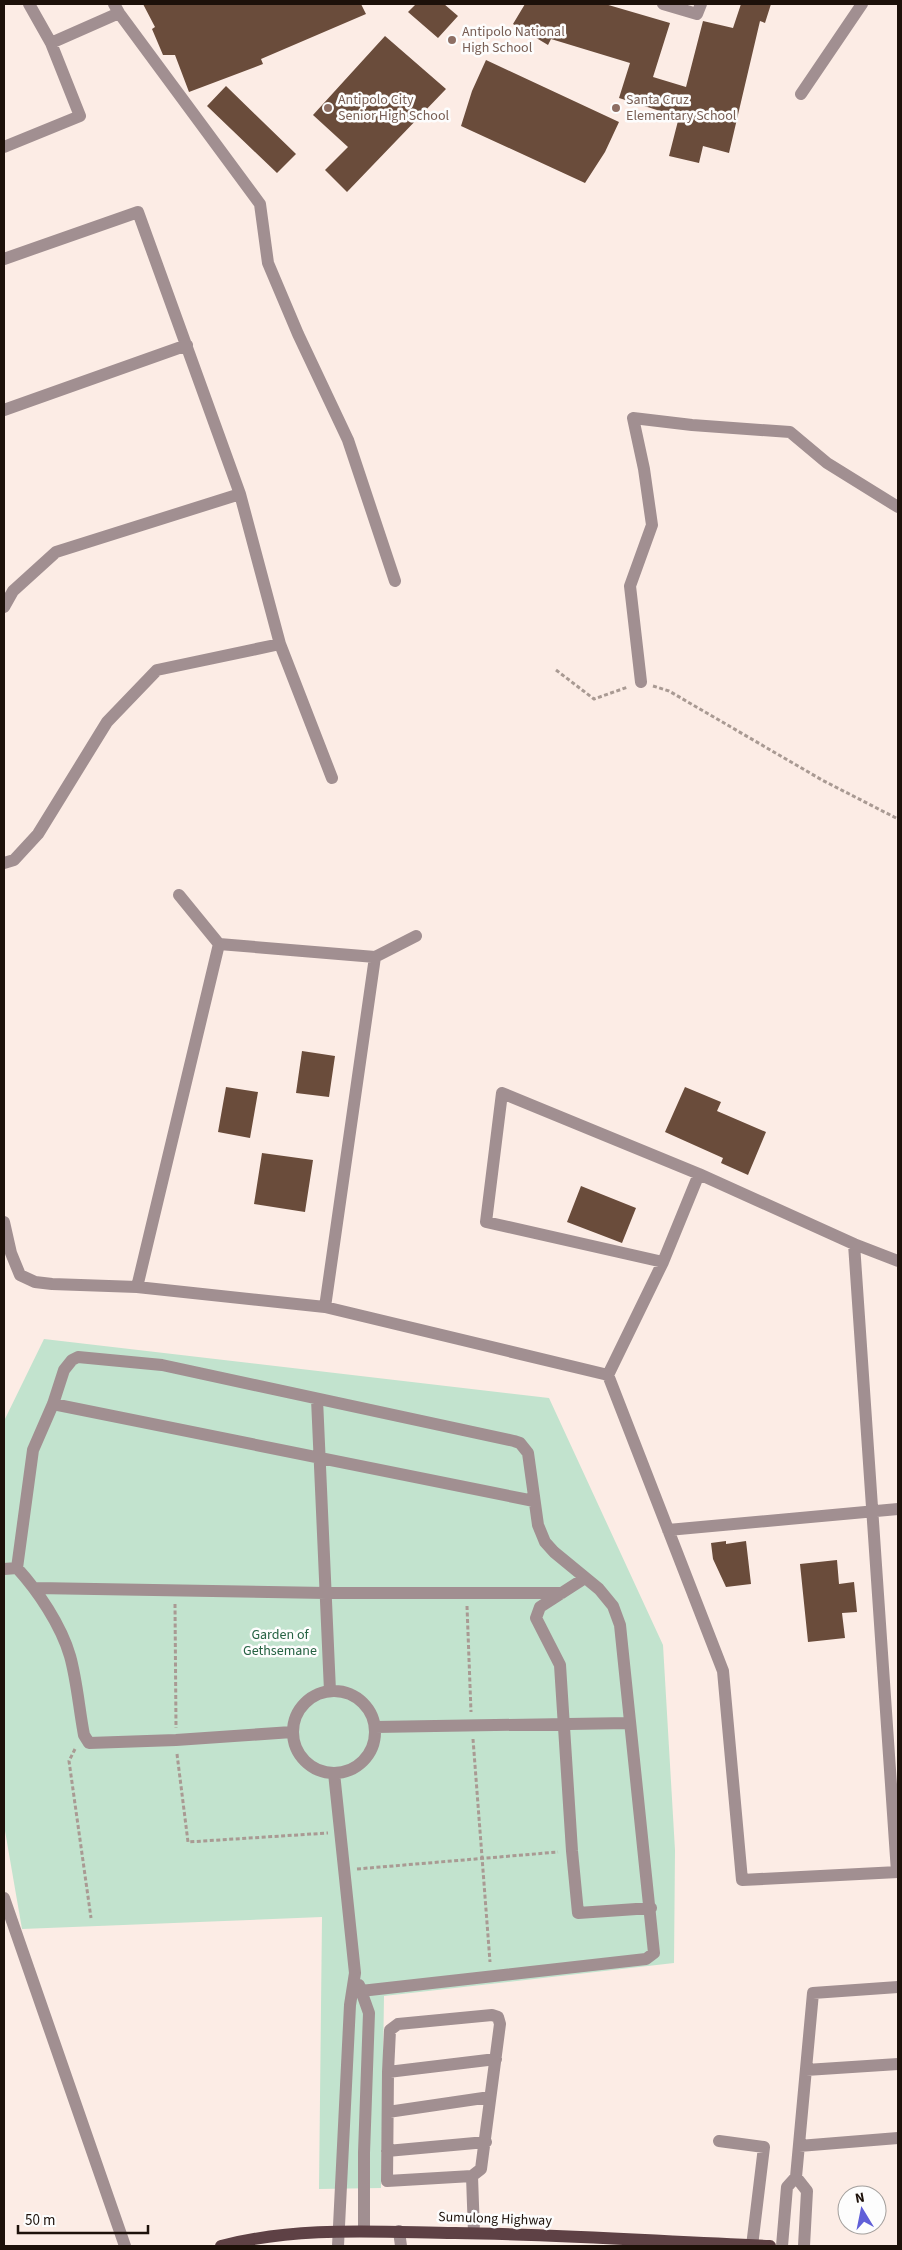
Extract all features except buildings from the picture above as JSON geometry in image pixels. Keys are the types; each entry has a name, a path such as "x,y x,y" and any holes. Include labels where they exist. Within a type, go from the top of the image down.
{"main road":[{"name":"Sumulong Highway","path":"221,2246 274,2235 340,2230 474,2232 585,2242 770,2246"}],"street":[{"path":"4,147 80,116 51,43 29,4"},
{"path":"663,4 697,14 701,4"},
{"path":"801,94 862,4"},
{"path":"51,43 116,8 260,204 268,263 298,334 348,440 395,582"},
{"path":"4,259 138,212 240,494 280,644 332,778"},
{"path":"4,410 186,345"},
{"path":"641,682 630,586 652,525 644,469 633,418 692,425 790,432 827,464 898,508"},
{"path":"4,607 13,592 56,552 240,494"},
{"path":"4,863 14,860 38,834 108,722 157,670 280,644"},
{"path":"179,895 219,944 376,957 416,936"},
{"path":"137,1287 219,944"},
{"path":"325,1306 376,957"},
{"path":"663,1262 486,1222 502,1093 699,1174 854,1244 898,1261"},
{"path":"699,1174 663,1262 608,1376 723,1671 742,1880 898,1872 854,1244"},
{"path":"4,1222 11,1252 20,1276 35,1282 137,1287 325,1306 608,1376"},
{"path":"292,1732 94,1744 86,1740 70,1657 65,1643 36,1588 10,1569 33,1450 53,1404 67,1364 72,1360 85,1356 162,1365 520,1443 530,1459 538,1525 544,1542 599,1589 613,1606 620,1625 654,1953 646,1959 356,1992"},
{"path":"317,1399 330,1691"},
{"path":"53,1404 534,1501"},
{"path":"668,1530 898,1509"},
{"path":"585,1578 540,1608 536,1618 560,1665 578,1913 650,1908"},
{"path":"36,1588 326,1593 562,1593"},
{"path":"330,1691 346,1692 360,1700 370,1711 375,1727 374,1742 366,1758 352,1769 334,1773 317,1770 303,1760 295,1747 292,1732 295,1717 303,1704 315,1695 330,1691"},
{"path":"375,1727 630,1723"},
{"path":"334,1773 356,1992 338,2246"},
{"path":"4,1898 125,2246"},
{"path":"782,2246 787,2187 796,2176 813,1993 898,1987"},
{"path":"356,1992 369,2013 364,2153 364,2230"},
{"path":"495,2016 500,2024 483,2166 479,2172 472,2176 387,2182 388,2072 389,2034 394,2026 398,2024 495,2016"},
{"path":"388,2072 496,2059"},
{"path":"806,2070 898,2064"},
{"path":"388,2112 490,2097"},
{"path":"799,2146 898,2138"},
{"path":"719,2141 764,2147 752,2246"},
{"path":"387,2151 486,2142"},
{"path":"472,2176 474,2232"},
{"path":"796,2176 807,2191 804,2246"},
{"path":"399,2231 401,2246"}],"path":[{"path":"556,670 594,699 641,682 669,691 822,780 898,819"},
{"path":"175,1591 176,1740 188,1842 340,1832"},
{"path":"466,1593 472,1725 491,1977"},
{"path":"86,1740 75,1749 69,1761 91,1918"},
{"path":"344,1870 572,1851"}],"green space":[{"name":"Garden of Gethsemane","path":"44,1339 549,1398 663,1645 675,1850 674,1963 384,1996 381,2188 319,2189 322,1917 22,1929 4,1825 4,1421"}],"place":[{"name":"Antipolo National High School","path":"452,40"},
{"name":"Antipolo City Senior High School","path":"328,108"},
{"name":"Santa Cruz Elementary School","path":"616,108"}]}
